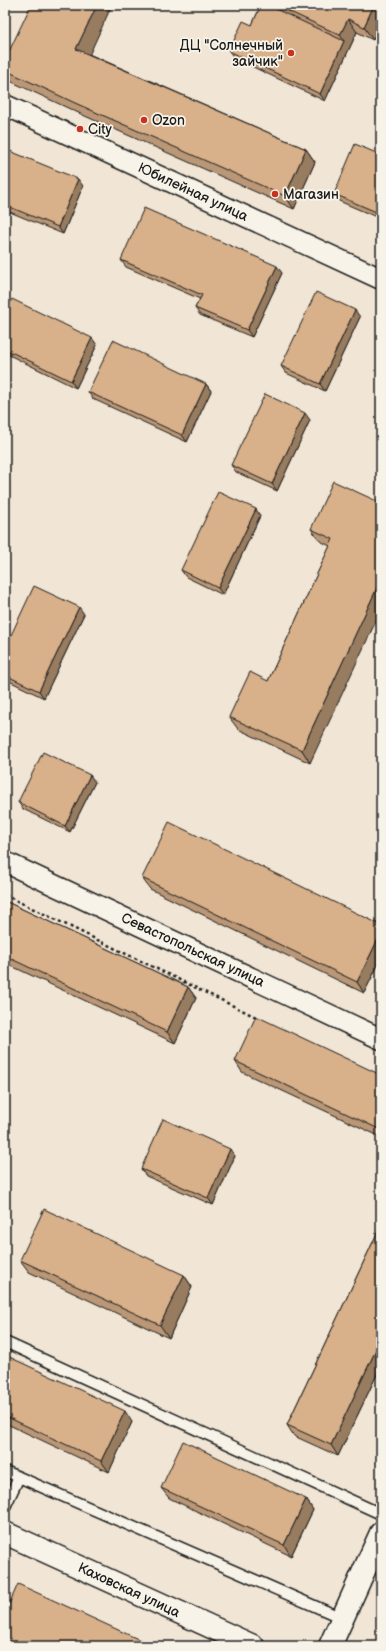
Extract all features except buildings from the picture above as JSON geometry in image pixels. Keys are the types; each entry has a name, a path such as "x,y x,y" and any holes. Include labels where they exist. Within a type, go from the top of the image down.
{"street":[{"name":"Юбилейная улица","path":"5,105 381,278"},
{"name":"Севастопольская улица","path":"5,862 381,1039"},
{"name":"Каховская улица","path":"5,1533 252,1646"},
{"path":"330,1646 381,1533"}],"lane":[{"path":"5,1342 381,1514"},
{"path":"5,1471 342,1618"},
{"path":"5,1507 19,1477"}],"path":[{"path":"5,895 260,1019"}],"place":[{"name":"ДЦ \"Солнечный зайчик\"","path":"291,53"},
{"name":"Ozon","path":"144,120"},
{"name":"City","path":"80,129"},
{"name":"Магазин","path":"275,194"}]}
